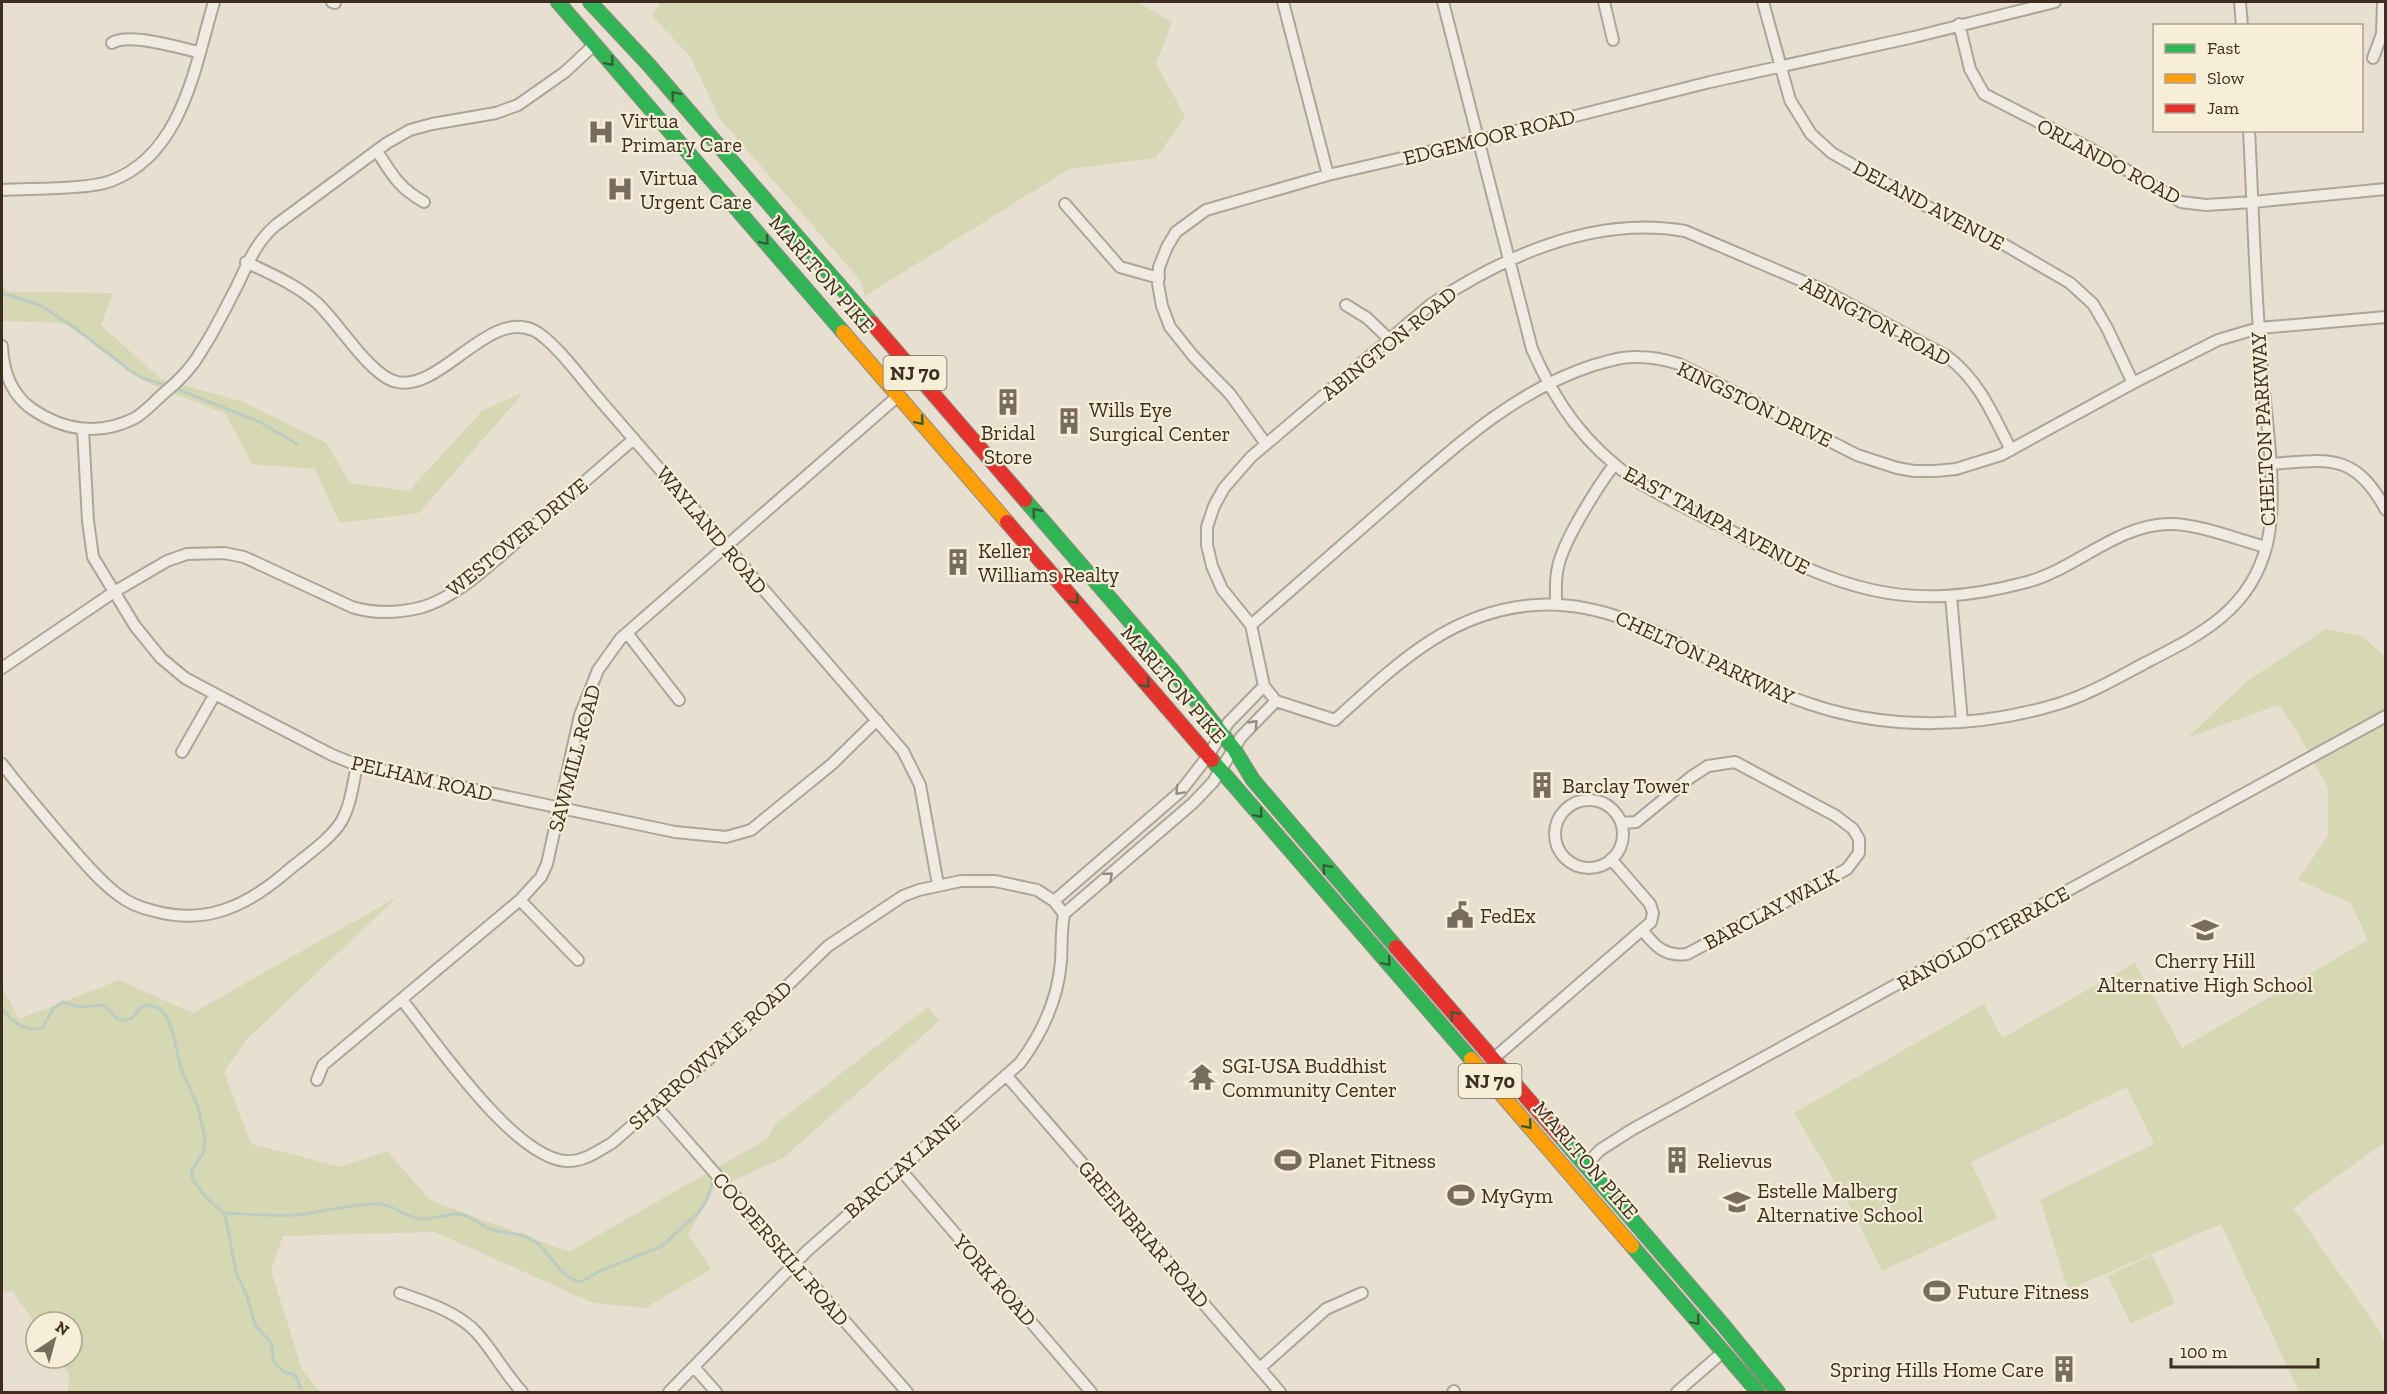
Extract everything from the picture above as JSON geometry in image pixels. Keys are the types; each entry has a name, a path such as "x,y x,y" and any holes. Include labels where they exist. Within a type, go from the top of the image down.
{"highway":[{"name":"MARLTON PIKE","path":"558,2 898,396 1215,745 1231,753 1306,845 1724,1326 1778,1392"},
{"name":"MARLTON PIKE","path":"590,2 648,63 1172,670 1215,745 1221,770 1758,1392"},
{"path":"597,2 603,17"},
{"path":"1591,1199 1599,1197 1608,1203 1687,1294 1724,1326"}],"street":[{"path":"2,190 96,185 111,181 128,172 161,143 173,126 184,101 214,2"},
{"path":"1283,2 1328,175"},
{"name":"EAST TAMPA AVENUE","path":"1443,2 1532,349 1560,405 1586,438 1614,465 1671,500 1769,551 1835,581 1897,595 1951,596 1990,591 2038,578 2128,532 2167,524 2185,525 2266,547"},
{"path":"1604,2 1613,40"},
{"name":"DELAND AVENUE","path":"1762,2 1790,100 1811,134 1832,153 1920,203 2005,245 2070,283 2093,304 2133,383"},
{"name":"EDGEMOOR ROAD","path":"1266,444 1230,394 1194,357 1170,327 1162,306 1159,267 1167,247 1176,232 1199,214 1234,201 1328,175 2055,2"},
{"path":"2240,2 2242,24"},
{"path":"2373,58 2382,34 2383,2"},
{"name":"ORLANDO ROAD","path":"1959,24 1970,69 1984,94 2091,149 2181,202 2206,205 2385,189"},
{"path":"112,43 118,39 132,39 199,52"},
{"path":"2,354 8,381 25,404 43,417 83,430 102,429 137,417 185,375 202,351 237,285 246,262 270,230 377,150 410,130 496,113 518,105 565,72 595,44"},
{"name":"CHELTON PARKWAY","path":"1270,694 1335,720 1403,660 1446,630 1492,612 1533,605 1578,606 1613,614 1766,688 1813,706 1889,720 1928,723 1994,718 2059,704 2085,694 2196,636 2215,625 2242,597 2253,580 2266,547 2271,516 2249,132"},
{"path":"377,150 396,180 406,191 424,202"},
{"path":"1065,204 1120,267 1159,278"},
{"name":"ABINGTON ROAD","path":"1251,625 1222,589 1212,566 1207,545 1207,527 1214,506 1224,488 1251,457 1430,305 1453,289 1528,250 1581,235 1630,228 1667,228 1686,231 1821,289 1948,357 1965,370 1977,385 2011,450"},
{"name":"WAYLAND ROAD","path":"246,262 298,288 317,303 343,330 365,359 394,382 404,383 417,380 493,335 509,329 523,327 547,340 903,751 916,772 920,785 938,885"},
{"path":"1346,305 1367,318 1389,339"},
{"name":"KINGSTON DRIVE","path":"1251,625 1467,436 1518,400 1575,372 1618,358 1659,358 1679,364 1857,455 1914,471 1956,469 1980,463 2011,450 2133,383 2218,340 2259,328 2385,317"},
{"name":"SAWMILL ROAD","path":"317,1080 323,1065 520,900 541,877 547,864 580,716 589,689 608,654 627,633 898,396"},
{"name":"PELHAM ROAD","path":"83,430 88,521 93,557 135,626 161,658 185,678 332,755 357,765 675,832 710,836 739,835 751,830 832,764 877,720"},
{"name":"WESTOVER DRIVE","path":"2,668 114,592 167,561 188,554 204,552 244,557 352,607 370,613 420,608 443,598 497,558 634,439"},
{"path":"2269,464 2320,460 2340,463 2358,473 2373,486 2385,510"},
{"path":"1556,604 1560,560 1599,485 1614,465"},
{"path":"1951,596 1962,722"},
{"path":"1059,907 1193,803 1213,782 1270,694 1251,625"},
{"path":"627,633 679,700"},
{"path":"182,752 215,694"},
{"path":"1059,907 1180,792 1232,719 1270,694"},
{"name":"RANOLDO TERRACE","path":"1585,1166 1600,1150 1633,1129 2385,716"},
{"name":"BARCLAY WALK","path":"1621,823 1636,822 1708,766 1735,762 1836,816 1853,829 1859,839 1859,853 1847,869 1687,954 1674,955 1662,951 1643,931"},
{"path":"2,764 98,878 118,896 143,909 169,916 198,917 226,910 248,901 327,837 341,823 349,804 357,765"},
{"path":"1590,800 1599,801 1611,808 1621,823 1621,842 1611,859 1592,867 1580,866 1569,861 1555,839 1559,817 1568,807 1576,802 1590,800"},
{"path":"1493,1059 1651,922 1652,908 1611,859"},
{"name":"SHARROWVALE ROAD","path":"402,1000 486,1106 514,1133 547,1155 564,1161 575,1161 588,1157 612,1143 741,1031 828,946 903,896 938,885 961,881 1011,883 1037,890 1059,907"},
{"path":"520,900 578,960"},
{"name":"BARCLAY LANE","path":"669,1392 794,1264 899,1168 1020,1063 1039,1037 1051,1012 1061,962 1059,907"},
{"name":"GREENBRIAR ROAD","path":"1006,1075 1281,1392"},
{"name":"COOPERSKILL ROAD","path":"656,1106 907,1392"},
{"name":"YORK ROAD","path":"899,1168 1091,1392"},
{"path":"400,1293 429,1303 455,1316 476,1331 522,1392"},
{"path":"1260,1368 1326,1310 1362,1293"},
{"path":"1677,1392 1723,1352"},
{"path":"694,1367 716,1392"}],"green space":[{"path":"660,2 1137,2 1172,22 1156,64 1185,116 1156,158 1069,169 865,296 860,280 720,119 690,56 652,16"},
{"path":"2,286 9,292 113,293 101,325 161,379 241,401 326,443 350,483 409,491 482,411 524,392 419,513 340,523 315,469 252,464 226,414 152,385 64,323 2,321"},
{"path":"2326,629 2362,636 2385,657 2385,1142 2293,1208 2380,1331 2385,1345 2385,1392 2299,1392 2221,1224 2068,1290 2040,1200 2154,1144 2127,1087 1971,1162 1997,1218 1882,1271 1855,1215 1794,1113 1984,1004 2002,1038 2135,963 2182,1048 2368,940 2351,903 2298,880 2328,836 2328,788 2279,705 2188,737 2247,681"},
{"path":"397,897 245,1041 224,1072 251,1144 341,1167 387,1151 430,1200 569,1252 767,1139 775,1124 928,1007 939,1021 783,1158 713,1190 688,1235 711,1269 645,1308 593,1303 435,1232 283,1236 271,1270 302,1370 320,1392 68,1392 69,1375 66,1370 84,1370 84,1310 26,1310 13,1292 2,1291 2,987 19,1019 119,980 193,1013"},
{"path":"2152,1255 2175,1303 2131,1324 2108,1276"}],"waterway":[{"path":"2,293 40,305 74,327 132,372 142,378 168,386"},
{"path":"174,388 260,422 297,444"},
{"path":"2,1009 15,1022 31,1029 43,1027 53,1009 62,1002 79,1007 104,1005 122,1021 132,1018 142,1007 148,1005 159,1008 167,1017 181,1069 198,1107 205,1139 204,1151 192,1170 192,1179 204,1195 225,1215 236,1272 247,1296 255,1325 271,1342 274,1363 283,1371 296,1376 302,1392"},
{"path":"224,1213 293,1215 379,1204 421,1219 461,1214 490,1229 532,1239 567,1276 581,1282 602,1270 662,1246 698,1213 706,1202 712,1184"}],"traffic: fast":[{"path":"558,2 843,332"},
{"path":"590,2 648,64 872,323"},
{"path":"1025,500 1172,670 1234,749 1253,780 1396,947"},
{"path":"1212,760 1471,1059"},
{"path":"1560,1136 1778,1392"},
{"path":"1632,1246 1758,1392"}],"traffic: slow":[{"path":"843,332 1007,522"},
{"path":"1471,1059 1632,1246"}],"traffic: jam":[{"path":"872,323 1025,500"},
{"path":"1007,522 1212,760"},
{"path":"1396,947 1560,1136"}],"place":[{"name":"Virtua Primary Care","path":"601,132"},
{"name":"Virtua Urgent Care","path":"620,189"},
{"name":"Bridal Store","path":"1008,402"},
{"name":"Wills Eye Surgical Center","path":"1069,421"},
{"name":"Keller Williams Realty","path":"958,562"},
{"name":"Barclay Tower","path":"1542,785"},
{"name":"FedEx","path":"1460,915"},
{"name":"Cherry Hill Alternative High School","path":"2205,930"},
{"name":"SGI-USA Buddhist Community Center","path":"1202,1077"},
{"name":"Planet Fitness","path":"1288,1160"},
{"name":"Relievus","path":"1677,1160"},
{"name":"MyGym","path":"1461,1195"},
{"name":"Estelle Malberg Alternative School","path":"1737,1202"},
{"name":"Future Fitness","path":"1937,1291"},
{"name":"Spring Hills Home Care","path":"2064,1369"}]}
